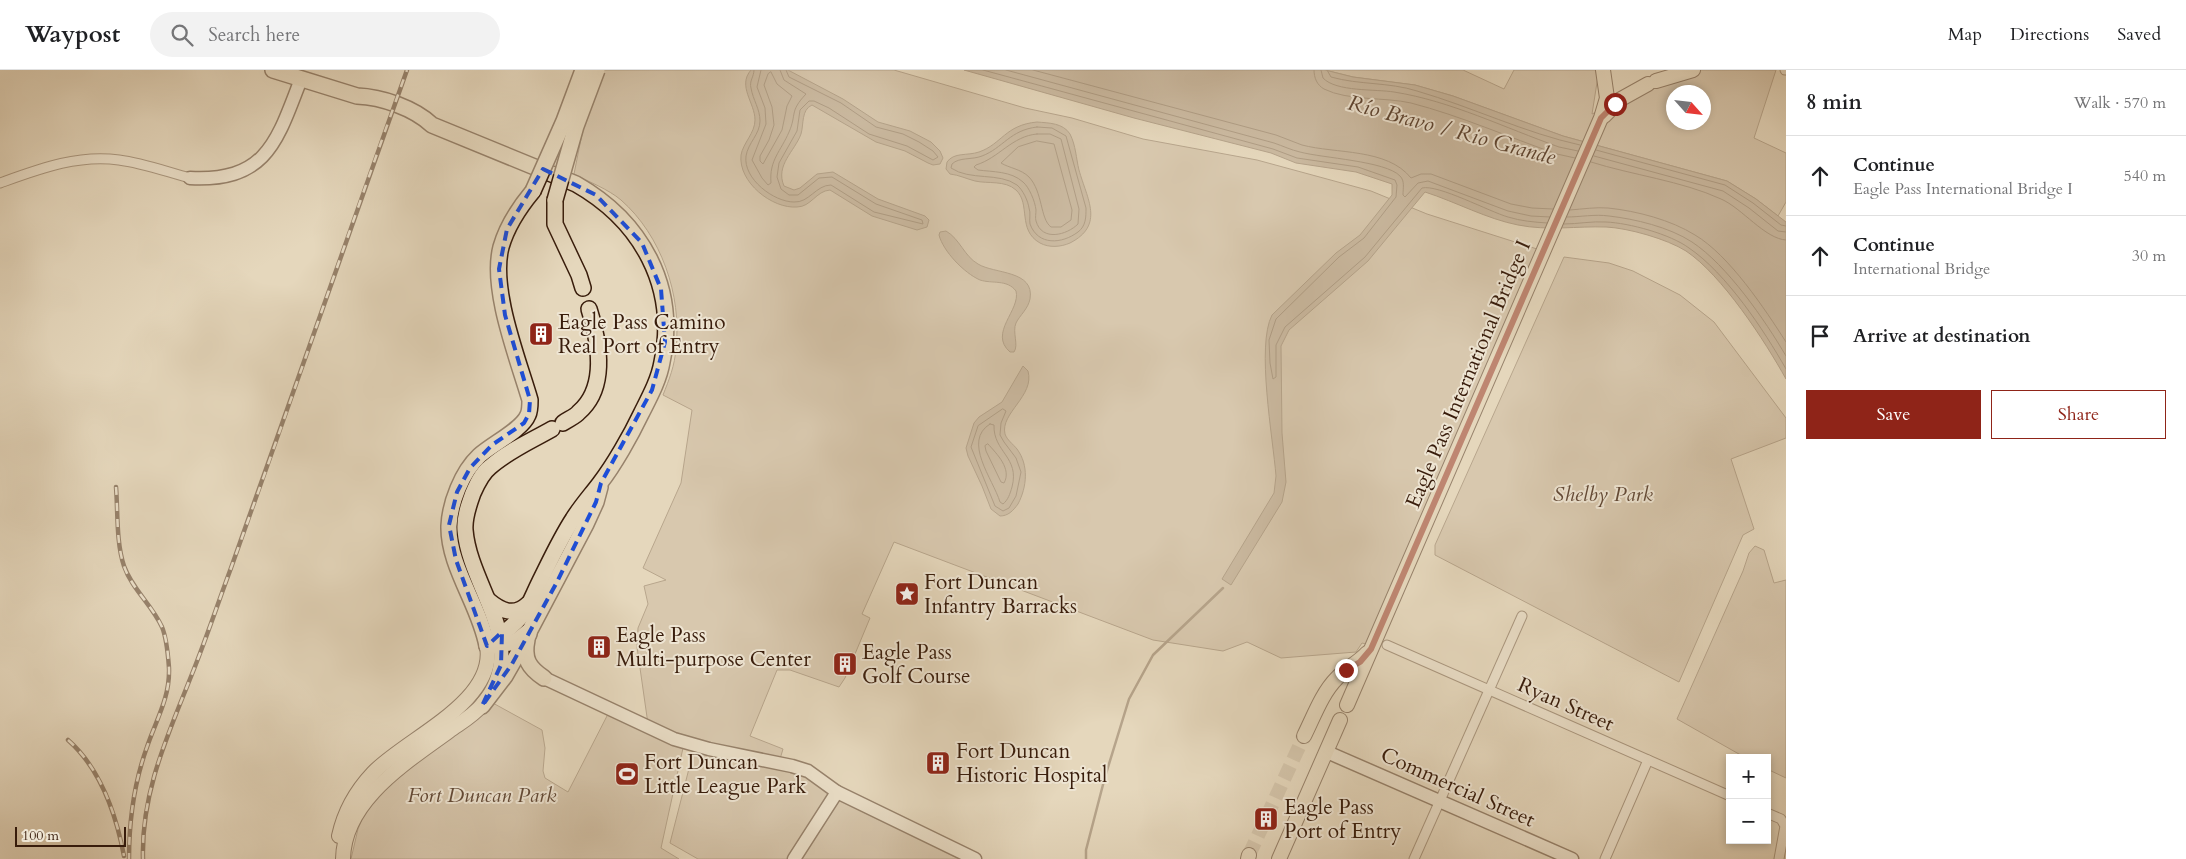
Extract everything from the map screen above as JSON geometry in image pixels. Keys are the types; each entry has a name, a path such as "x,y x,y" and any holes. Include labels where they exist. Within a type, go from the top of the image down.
{"highway":[{"path":"273,70 357,96 368,106 416,124 432,125 551,172 596,195 629,226 653,265 661,289 665,316 665,342 662,363 640,416 600,483 586,499 561,538 524,613 496,642"},
{"path":"496,642 488,600 467,542 465,529 477,458 524,423 529,414 530,400 505,315 498,270 501,249 507,229 518,209 533,191 564,121 583,70"},
{"path":"583,288 579,275 555,224 555,200 576,126 597,70"},
{"path":"496,642 482,624 456,560 450,533 452,510 457,492 476,472 579,413 589,400 596,384 598,346 589,309"},
{"path":"482,706 499,684 531,631 586,524 596,502 600,483"},
{"path":"488,600 496,608 509,612 523,608 531,601"},
{"path":"496,642 519,639 531,631"},
{"path":"531,631 526,660 533,671 544,678"},
{"path":"499,684 519,674 544,678"}],"main road":[{"path":"1601,118 1607,98 1603,70"},
{"path":"1601,118 1621,99 1652,82 1693,70"},
{"name":"Eagle Pass International Bridge I","path":"1347,706 1601,118"},
{"path":"343,859 345,843 354,819 374,792 482,706 497,680 501,665 496,642"},
{"path":"338,859 341,827 349,807 360,789 385,762 444,719 470,696 483,677 489,654 496,642"},
{"path":"1304,736 1329,687 1337,678 1360,662 1372,648"},
{"path":"1279,859 1340,720"}],"street":[{"path":"0,183 70,161 98,158 137,163 190,178 214,180 240,172 259,160 272,147 282,128 301,79"},
{"path":"1414,859 1522,616"},
{"name":"Ryan Street","path":"1387,645 1489,688 1726,794"},
{"path":"544,678 674,739 709,749 792,766 808,772 837,792 975,859"},
{"name":"Commercial Street","path":"1327,752 1572,859"},
{"path":"1605,859 1648,760"},
{"path":"794,859 837,792"},
{"path":"1771,815 1783,821 1784,831 1779,859"}],"highlighted area":[{"path":"543,169 596,195 642,243 661,289 665,342 652,390 601,483 596,502 557,582 512,664 482,706 501,665 502,632 487,646 456,560 449,525 457,492 470,468 492,445 524,423 529,414 530,400 505,315 499,269 507,229"}],"green space":[{"name":"Eagle Pass Golf Course","path":"604,70 894,70 1025,108 1072,118 1143,139 1257,160 1371,191 1427,214 1537,249 1366,644 1362,643 1356,652 1281,658 1247,642 1223,651 1153,640 894,542 862,614 870,618 845,678 839,687 790,670 777,670 750,736 783,749 780,759 701,743 648,724 637,647 638,628 648,604 644,586 666,580 643,568 681,483 692,410 663,395 674,360 677,328 676,307 672,287 658,248 635,214 621,200 574,174 583,129"},
{"path":"1325,70 1463,70 1504,89 1514,70 1599,70 1592,114 1688,70 1776,70 1754,138 1786,153 1786,202 1778,216 1756,199 1727,181 1563,136 1453,96 1415,85 1353,77"},
{"name":"Shelby Park","path":"1564,257 1609,263 1633,271 1680,295 1714,322 1786,418 1786,438 1731,459 1754,529 1743,535 1679,682 1435,555 1435,545"},
{"path":"1755,546 1764,550 1774,583 1786,580 1786,778 1771,771 1771,754 1739,754 1677,719 1743,571 1749,553"},
{"name":"Fort Duncan Park","path":"491,702 542,730 545,748 543,771 545,778 568,792 608,714 683,748 661,848 679,859 351,859 358,829 364,814 380,793"},
{"path":"694,749 800,773 829,793 794,859 698,859 670,843"},
{"path":"839,796 968,859 798,859"}],"water":[{"path":"751,70 788,70 843,99 878,122 910,131 931,142 940,151 943,158 940,164 933,165 905,151 876,142 812,105 808,107 804,114 801,134 782,171 784,186 794,190 800,188 817,174 833,172 878,199 925,216 929,220 927,227 917,230 872,216 830,190 797,207 777,204 759,192 745,175 741,155 755,120 746,88 747,76"},
{"name":"Río Bravo / Rio Grande","path":"964,70 1325,70 1353,77 1415,85 1453,96 1563,136 1727,181 1756,199 1786,222 1786,379 1755,328 1728,292 1700,262 1686,251 1669,242 1625,229 1606,227 1540,228 1518,225 1495,219 1425,192 1368,261 1289,330 1281,346 1282,433 1286,482 1282,502 1231,585 1222,579 1274,493 1276,476 1265,370 1267,329 1272,315 1336,253 1360,235 1392,195 1392,184 1356,172 1296,163 1271,153 1134,118"},
{"path":"1037,122 1060,126 1070,134 1089,201 1091,211 1087,228 1081,236 1063,245 1047,246 1033,238 1026,224 1023,202 1012,187 975,181 950,174 946,169 947,162 953,157 987,149 1018,127"},
{"path":"946,231 955,238 973,261 985,267 1020,278 1030,290 1028,306 1016,323 1016,346 1014,352 1010,352 1004,345 1002,337 1014,306 1016,291 1004,283 980,280 961,267 941,241 940,232"},
{"path":"1023,366 1028,371 1029,380 1027,388 1007,419 1005,434 1021,455 1025,469 1025,483 1016,507 1008,514 1000,516 991,509 966,448 974,423 979,417 1002,402"}],"waterway":[{"path":"1086,859 1086,850 1105,777 1129,699 1153,655 1223,588"}],"tunnel":[{"path":"1249,855 1304,736"}],"railway":[{"path":"143,859 146,810 165,742 231,568 407,70"},
{"path":"116,487 118,537 121,557 132,582 162,627 169,668 165,699 142,761 136,788 131,816 129,859"},
{"path":"68,740 90,764 98,778 117,824 124,856"}],"place":[{"name":"Eagle Pass Camino Real Port of Entry","path":"541,334"},
{"name":"Fort Duncan Infantry Barracks","path":"907,594"},
{"name":"Eagle Pass Multi-purpose Center","path":"599,647"},
{"name":"Eagle Pass Golf Course","path":"845,664"},
{"name":"Fort Duncan Historic Hospital","path":"938,763"},
{"name":"Fort Duncan Little League Park","path":"627,774"},
{"name":"Eagle Pass Port of Entry","path":"1266,819"}],"route":[{"path":"1346,670 1360,662 1371,649 1601,118 1615,104"}]}
